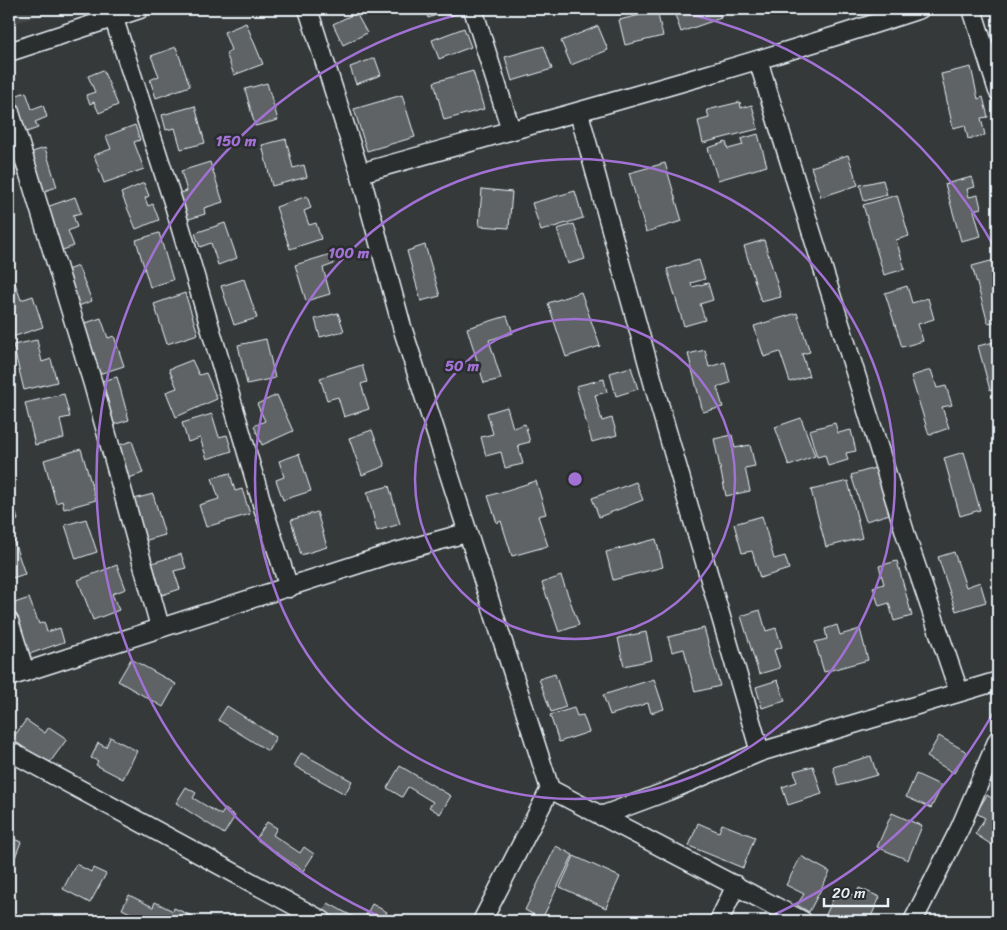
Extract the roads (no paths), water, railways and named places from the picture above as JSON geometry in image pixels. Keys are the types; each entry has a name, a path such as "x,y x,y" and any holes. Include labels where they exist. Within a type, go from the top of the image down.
{"street":[{"path":"9,52 140,9"},
{"path":"308,9 360,174 402,327 466,533 550,789 803,921"},
{"path":"473,9 511,130"},
{"path":"360,174 511,130 579,113 758,60 920,9"},
{"path":"972,9 998,91"},
{"path":"114,16 174,205 263,508 290,588"},
{"path":"758,60 908,542 959,692"},
{"path":"9,109 93,384 160,627"},
{"path":"579,113 658,400 760,752"},
{"path":"9,621 17,675 160,627 290,588 393,553 466,533"},
{"path":"601,816 668,791 760,752 998,681"},
{"path":"913,921 960,828 998,739"},
{"path":"9,751 323,921"},
{"path":"482,921 550,789"},
{"path":"718,921 736,885"}]}
